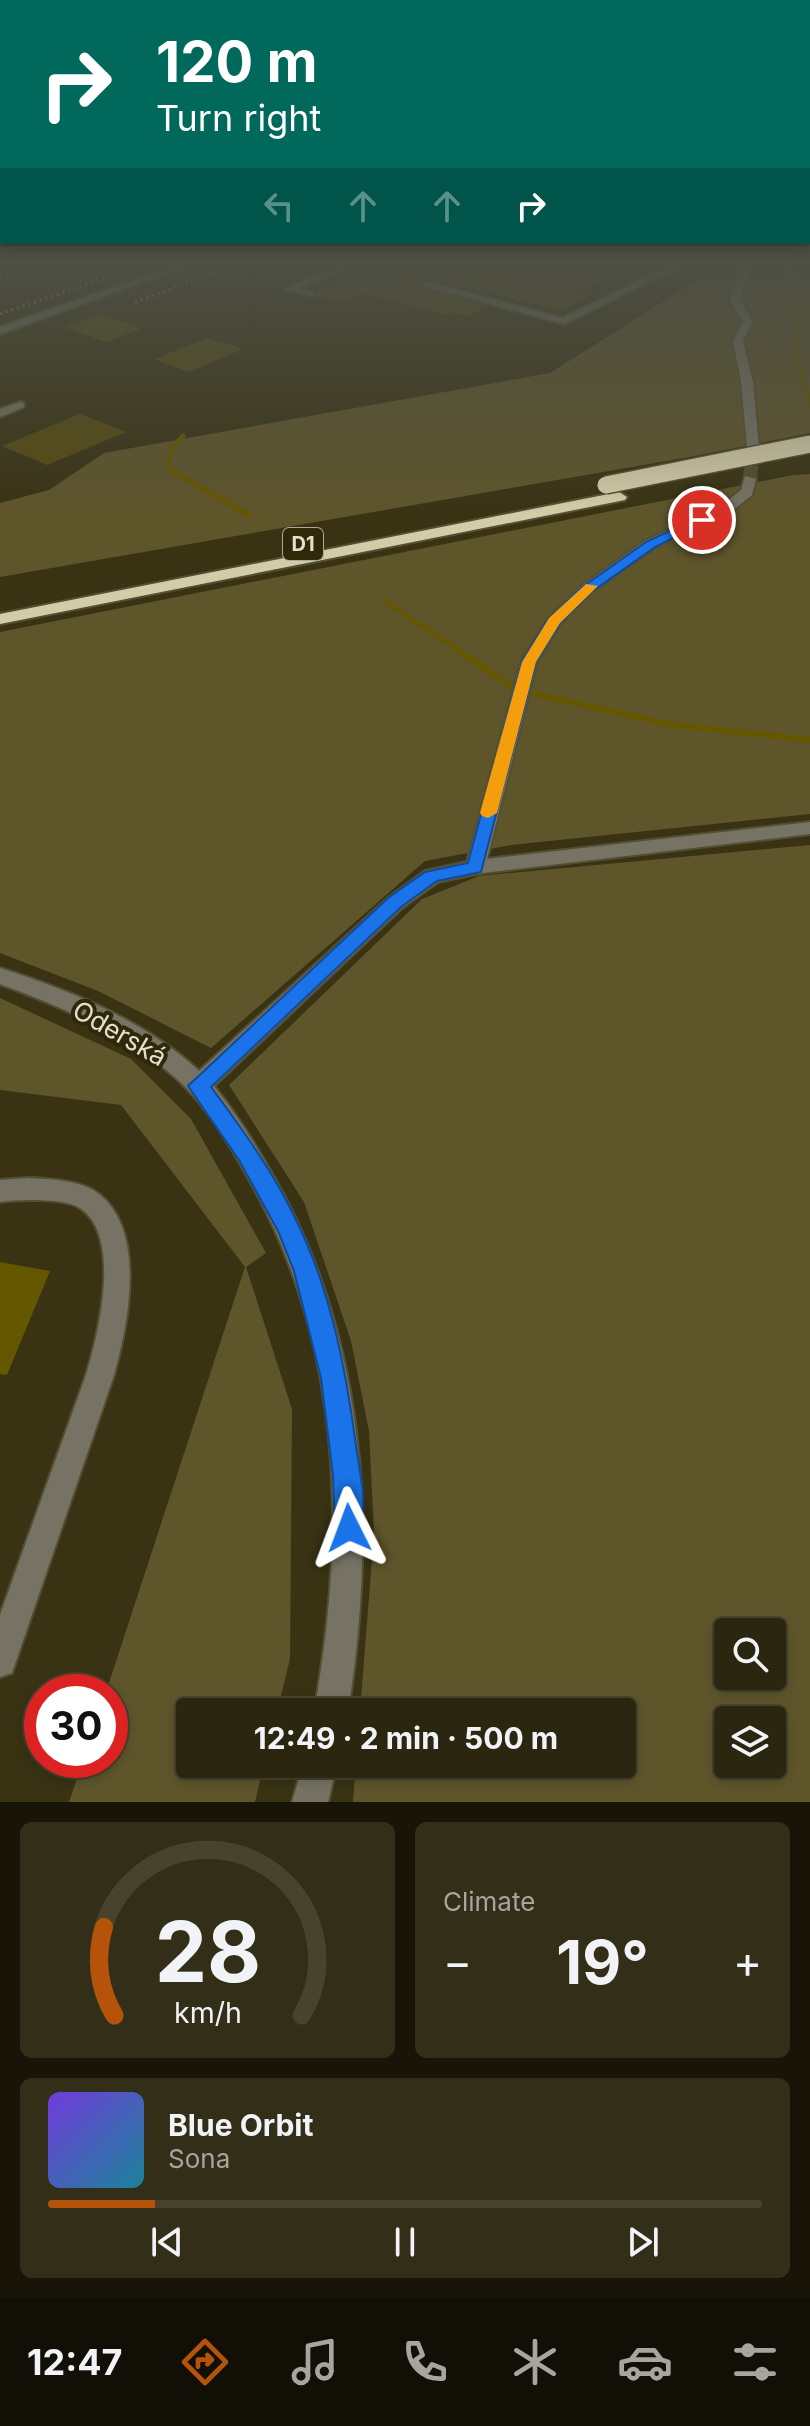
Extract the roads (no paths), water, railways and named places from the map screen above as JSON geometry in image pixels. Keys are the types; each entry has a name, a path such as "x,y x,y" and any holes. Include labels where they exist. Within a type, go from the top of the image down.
{"highway":[{"name":"D1","path":"0,619 613,491 810,444"},
{"name":"D1","path":"0,603 810,458"}],"street":[{"path":"739,345 747,382 753,448"},
{"path":"0,413 20,405"},
{"path":"475,867 529,662 554,621 585,590 650,544 727,508 747,492 750,479"},
{"path":"199,1086 395,903 432,876 475,867 810,828"},
{"name":"Oderská","path":"0,976 97,1016 162,1055 199,1086 247,1153 288,1226 312,1287 334,1378 346,1475 349,1528 342,1636 333,1698"},
{"path":"0,1191 19,1187 80,1196 90,1201 105,1221 111,1237 116,1262 116,1289 109,1346 100,1375 0,1661"},
{"path":"310,1802 316,1778"}],"waterway":[{"path":"796,345 810,407"},
{"path":"183,436 171,450 168,465 173,472 249,515"},
{"path":"386,602 455,648"},
{"path":"455,648 517,690"},
{"path":"527,692 667,724 810,740"}],"tunnel":[{"path":"750,479 753,448"}]}
